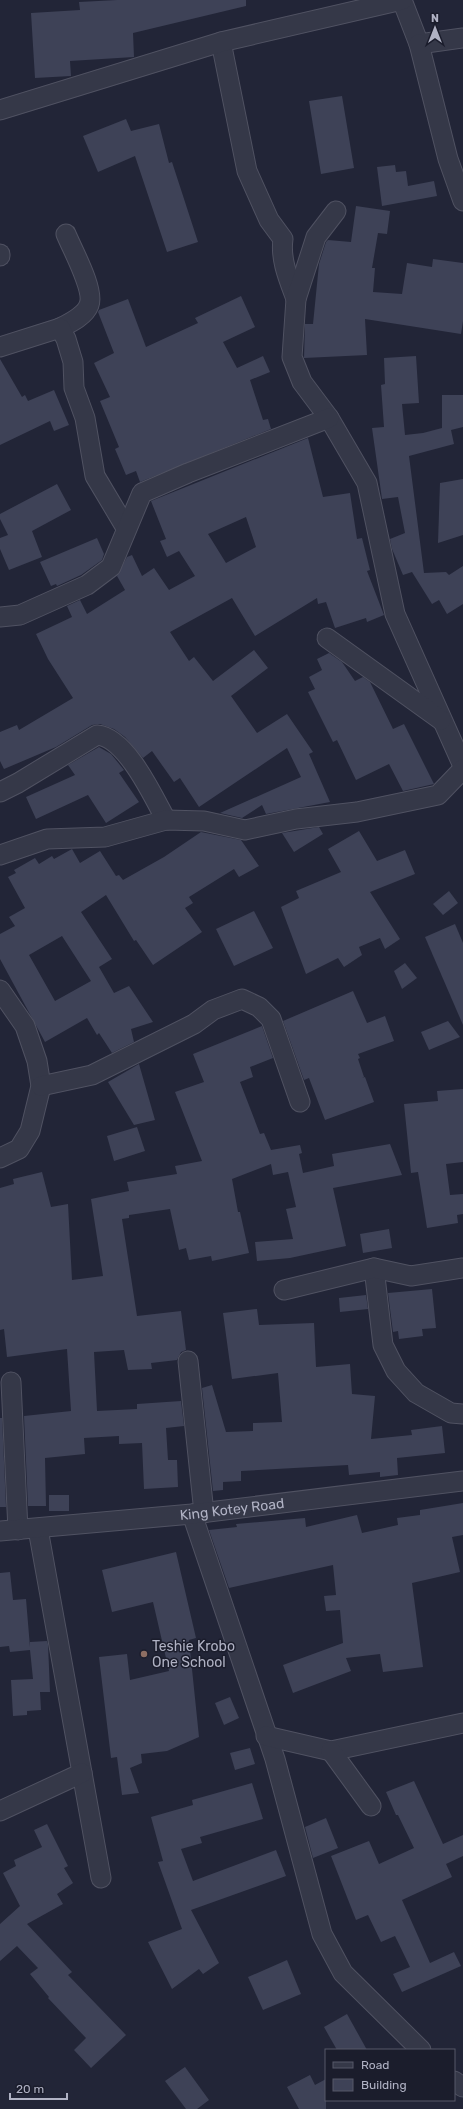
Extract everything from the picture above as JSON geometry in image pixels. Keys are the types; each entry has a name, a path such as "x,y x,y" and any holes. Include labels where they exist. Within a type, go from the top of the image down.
{"street":[{"path":"0,110 221,42 402,0 419,44 448,159 463,201"},
{"path":"419,44 463,38"},
{"path":"221,42 247,171 269,220 283,239 281,249 286,271 296,299"},
{"path":"336,210 316,237 296,299 292,358 302,382 329,418 367,483 395,614 441,720 463,766"},
{"path":"0,347 60,328 77,318 89,306 90,299 88,288 66,234"},
{"path":"60,328 66,339 73,362 74,388 85,418 90,455 95,476 126,528"},
{"path":"0,617 20,615 87,585 111,567 126,528 142,493 188,472 329,418"},
{"path":"327,638 441,720"},
{"path":"0,792 18,783 97,735 105,735 127,755 150,789 166,820"},
{"path":"0,854 47,839 105,837 166,820 204,821 245,830 296,819 357,812 438,796 463,769"},
{"path":"0,990 25,1026 37,1061 41,1086 30,1131 19,1149 0,1158"},
{"path":"41,1086 92,1075 194,1024 213,1010 242,999 259,1006 271,1019 300,1102"},
{"path":"374,1268 382,1345 396,1371 416,1393 450,1413 463,1414"},
{"path":"284,1290 374,1268 411,1276 463,1268"},
{"path":"188,1361 198,1513 266,1736 275,1759 322,1934 343,1973 420,2049"},
{"path":"9,1531 11,1382"},
{"name":"King Kotey Road","path":"9,1531 198,1513 463,1481"},
{"path":"38,1529 101,1878"},
{"path":"266,1736 331,1751 463,1723"},
{"path":"331,1751 371,1806"},
{"path":"0,1811 82,1773"}],"building":[{"path":"117,0 246,0 246,6 133,33 134,57 70,61 71,76 35,78 31,13 80,10 79,2"},
{"path":"342,96 354,168 321,174 309,101"},
{"path":"126,119 131,131 159,124 169,163 172,162 198,242 167,252 135,156 98,172 83,136"},
{"path":"395,165 396,172 406,171 408,186 434,181 437,196 382,206 377,167"},
{"path":"356,206 390,211 387,234 378,233 372,268 375,268 373,292 402,294 407,263 432,267 433,259 463,263 463,321 461,334 365,319 367,355 304,358 305,324 313,324 319,264 326,242 328,240 351,242"},
{"path":"241,296 255,327 223,342 237,368 263,356 270,372 250,380 263,420 268,419 271,429 140,482 136,471 126,475 115,449 119,447 100,401 110,397 94,363 114,353 98,312 99,310 128,299 146,347 198,323 195,318"},
{"path":"416,356 419,403 402,404 405,435 423,433 442,428 442,395 463,395 463,427 451,430 454,444 409,456 424,573 446,572 449,575 463,566 463,604 447,614 439,600 432,604 412,572 403,575 392,549 390,539 405,533 398,497 382,499 372,428 384,427 381,385 385,384 384,358"},
{"path":"0,359 22,397 25,395 28,401 54,390 69,425 54,431 50,421 0,445"},
{"path":"308,438 323,497 350,493 357,539 362,538 370,570 367,571 384,615 367,622 366,618 335,628 326,602 318,604 317,598 255,636 232,598 170,632 189,661 194,657 213,681 254,650 268,668 231,696 257,733 287,714 313,752 309,754 330,802 266,814 262,805 242,818 220,813 301,777 287,748 199,807 180,778 174,782 152,751 143,758 125,737 114,729 100,724 92,725 56,747 4,769 0,761 0,732 17,725 19,730 73,698 48,659 36,634 72,617 67,606 80,600 87,614 125,590 117,576 127,557 132,555 142,576 154,568 169,590 195,576 179,551 167,557 160,541 166,539 151,501","holes":["246,517 256,547 226,563 208,534"]},
{"path":"463,479 463,535 438,543 440,483"},
{"path":"57,484 71,510 32,531 42,557 9,570 0,549 0,538 8,535 0,519 0,514"},
{"path":"97,538 104,554 102,560 81,575 57,586 56,584 51,586 40,562"},
{"path":"329,653 342,662 355,681 363,677 370,682 393,729 404,724 434,784 403,791 389,764 356,780 337,740 333,742 308,692 315,689 309,677 322,670 317,659"},
{"path":"99,747 111,754 124,770 119,773 139,802 106,823 88,795 36,819 26,797 75,775 68,765"},
{"path":"319,827 323,834 294,852 282,833"},
{"path":"359,831 377,861 405,850 415,874 370,892 400,939 385,949 380,938 359,947 362,955 344,967 338,958 306,974 281,907 299,898 296,891 341,872 328,849"},
{"path":"201,832 241,840 259,866 239,877 234,869 189,897 193,903 185,908 202,932 153,965 136,940 134,941 106,895 81,912 112,959 99,967 114,993 129,986 153,1022 131,1029 134,1042 112,1053 99,1033 97,1035 87,1018 45,1042 0,959 0,934 15,926 9,917 25,908 8,877 16,873 14,870 35,858 39,864 52,856 54,859 72,849 80,863 100,851 116,876 119,875 123,880 164,857","holes":["62,936 91,981 55,1001 29,955"]},
{"path":"449,891 458,903 443,915 433,904"},
{"path":"254,911 273,948 234,966 216,929"},
{"path":"455,924 463,943 463,1025 425,937"},
{"path":"405,963 417,978 402,989 394,971"},
{"path":"353,991 367,1023 385,1016 394,1041 358,1054 360,1058 358,1059 364,1077 362,1078 365,1077 374,1102 325,1120 309,1078 304,1080 283,1021"},
{"path":"448,1021 460,1037 429,1050 421,1032"},
{"path":"262,1026 273,1058 250,1067 253,1077 240,1082 260,1134 264,1133 271,1150 300,1145 302,1153 299,1154 303,1173 334,1166 332,1154 390,1144 402,1175 333,1188 346,1246 290,1258 257,1261 255,1242 293,1239 286,1209 296,1207 288,1172 273,1175 271,1164 232,1179 238,1212 240,1212 249,1253 212,1261 211,1256 189,1260 186,1248 179,1250 170,1209 129,1215 129,1218 122,1219 137,1316 181,1311 186,1350 181,1352 177,1360 151,1363 152,1369 128,1370 124,1350 94,1352 97,1411 137,1409 137,1404 181,1401 184,1426 166,1428 168,1460 177,1460 178,1487 144,1489 142,1443 119,1444 119,1436 84,1438 85,1454 45,1458 46,1506 28,1506 24,1416 71,1411 67,1349 7,1357 4,1329 0,1330 0,1188 14,1184 13,1179 42,1172 51,1207 68,1204 72,1280 103,1276 91,1199 129,1191 127,1182 177,1174 175,1166 202,1161 175,1092 204,1082 193,1054"},
{"path":"139,1064 155,1120 134,1125 108,1082"},
{"path":"463,1089 463,1162 446,1164 450,1195 463,1194 463,1214 457,1215 458,1223 427,1228 418,1172 411,1173 404,1104 438,1101 437,1091"},
{"path":"137,1127 145,1151 114,1161 107,1136"},
{"path":"389,1229 392,1248 363,1253 360,1234"},
{"path":"432,1289 436,1328 422,1329 423,1336 399,1339 398,1331 393,1332 388,1293"},
{"path":"366,1295 368,1309 340,1312 339,1298"},
{"path":"257,1309 259,1325 314,1323 316,1367 350,1364 352,1394 375,1396 371,1439 412,1435 411,1430 442,1426 445,1453 397,1458 398,1475 380,1477 380,1472 349,1475 348,1465 241,1471 241,1481 223,1482 223,1490 213,1491 202,1388 212,1385 226,1432 253,1431 253,1423 282,1422 278,1373 232,1379 223,1313"},
{"path":"0,1418 2,1418 6,1507 0,1507"},
{"path":"49,1495 69,1495 69,1511 49,1511"},
{"path":"463,1503 463,1535 452,1537 460,1572 412,1583 423,1667 383,1672 380,1654 346,1658 351,1671 293,1693 283,1665 343,1643 340,1610 326,1611 324,1596 336,1595 333,1565 229,1588 209,1530 237,1527 236,1524 305,1518 306,1527 357,1515 362,1533 398,1525 397,1518 420,1515 420,1510"},
{"path":"176,1552 196,1638 189,1640 199,1737 167,1751 141,1754 142,1763 130,1768 139,1793 122,1795 117,1757 111,1758 99,1657 127,1654 130,1680 169,1671 153,1602 112,1612 102,1570"},
{"path":"10,1572 13,1600 26,1599 30,1647 30,1642 47,1641 48,1644 50,1692 40,1692 41,1710 27,1711 27,1715 13,1716 11,1680 33,1679 30,1650 10,1652 9,1646 0,1647 0,1573"},
{"path":"230,1697 239,1718 224,1725 215,1703"},
{"path":"250,1748 255,1764 235,1770 230,1753"},
{"path":"414,1781 443,1844 463,1835 463,1856 446,1864 452,1877 402,1900 430,1963 454,1952 461,1966 402,1992 393,1974 410,1967 395,1936 381,1942 368,1915 356,1920 331,1856 369,1841 379,1864 414,1848 398,1815 396,1815 386,1792"},
{"path":"252,1783 263,1819 200,1837 202,1843 181,1849 193,1881 276,1850 286,1876 191,1910 219,1963 203,1974 199,1969 172,1989 148,1942 182,1929 158,1862 163,1861 151,1817 193,1805 192,1800"},
{"path":"326,1818 338,1848 313,1858 305,1827"},
{"path":"47,1824 68,1866 64,1868 73,1883 57,1894 63,1904 27,1924 72,1972 68,1975 126,2035 91,2068 74,2050 86,2038 48,1998 49,1997 30,1974 38,1968 17,1946 0,1961 0,1924 20,1906 3,1873 16,1866 14,1860 42,1847 34,1830"},
{"path":"287,1960 301,1994 263,2010 248,1977"},
{"path":"347,2014 366,2049 336,2049 324,2027"},
{"path":"185,2067 209,2100 197,2109 186,2109 165,2081"},
{"path":"310,2075 315,2085 325,2080 326,2109 299,2109 287,2087"}],"place":[{"name":"Teshie Krobo One School","path":"144,1654"}]}
